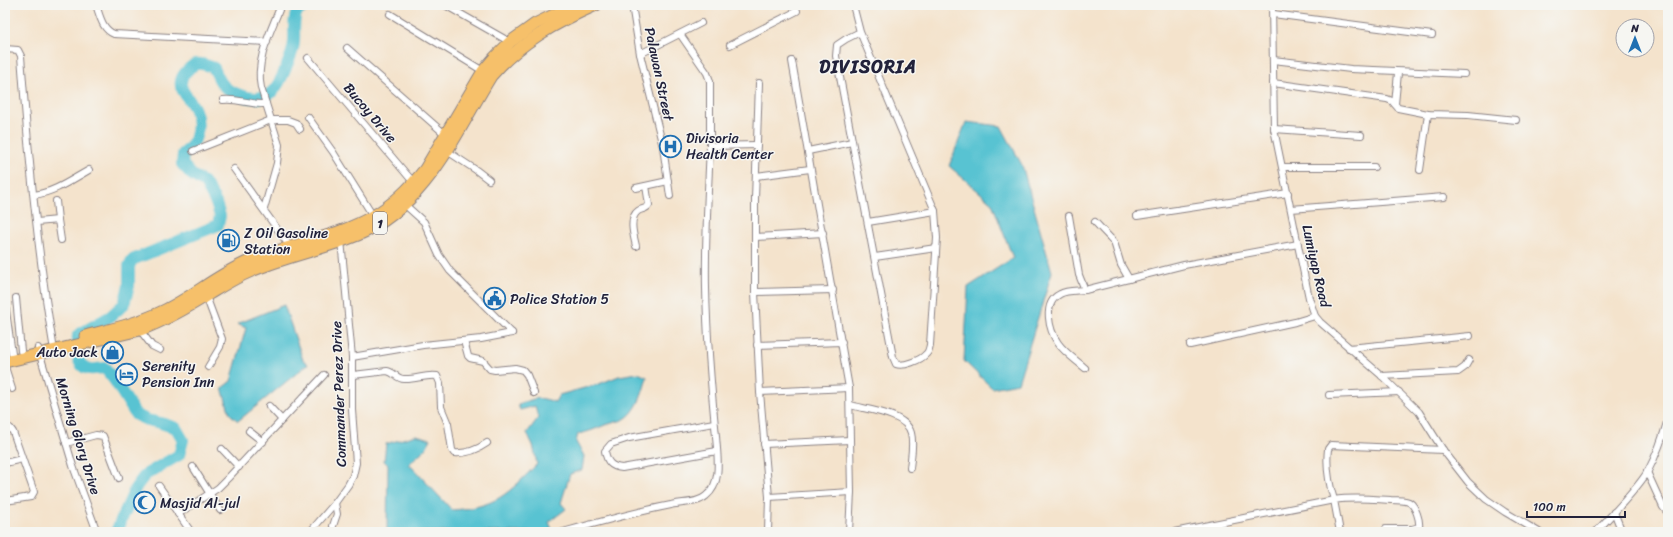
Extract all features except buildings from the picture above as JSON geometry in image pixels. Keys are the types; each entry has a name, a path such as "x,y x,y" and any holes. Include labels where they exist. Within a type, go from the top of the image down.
{"highway":[{"name":"1","path":"417,186 425,169 483,71 510,42 535,24 574,5"},
{"name":"1","path":"11,356 39,351 90,338 164,310 245,263 293,251 371,228 417,186 447,151 491,76 512,54 559,23 596,5"},
{"name":"1","path":"340,236 373,216 401,202"},
{"name":"1","path":"90,338 140,330 160,322 236,278 293,251"},
{"name":"1","path":"11,356 39,351 53,344 68,344"}],"street":[{"path":"96,5 103,25 108,31 114,34 267,42"},
{"path":"264,209 277,163 279,150 278,136 271,120 261,88 259,79 260,65 280,5"},
{"path":"444,5 510,42"},
{"name":"Palawan Street","path":"632,5 640,54 663,147 670,196"},
{"path":"853,5 860,32 935,211 937,228 930,345 927,354 923,357 902,365 896,364 893,357 836,50 837,45 860,32"},
{"name":"Lumiyap Road","path":"1272,5 1274,129 1309,298 1315,316 1330,332 1382,376 1419,412 1444,450 1468,482 1486,498 1539,532"},
{"path":"730,45 796,8"},
{"path":"390,14 483,71"},
{"path":"1273,14 1432,35"},
{"path":"640,54 702,23"},
{"path":"563,532 607,519 673,504 700,500 711,491 717,478 717,451 706,315 710,81 707,74 680,34"},
{"path":"5,49 16,48 21,56 37,222 48,316 53,344"},
{"path":"348,48 446,135"},
{"name":"Bucoy Drive","path":"308,58 417,186"},
{"path":"1273,60 1398,73 1415,72 1464,74"},
{"path":"792,61 849,388 851,492 849,532"},
{"path":"1395,104 1398,73"},
{"path":"759,83 756,176 755,292 760,392 769,497 768,532"},
{"path":"1273,83 1391,100 1397,108 1428,114 1468,115 1516,120"},
{"path":"223,100 265,101"},
{"path":"1420,170 1428,114"},
{"path":"308,117 333,152 373,216"},
{"path":"193,151 271,120 288,120 296,123 300,129"},
{"path":"1274,129 1361,135"},
{"path":"808,151 852,142"},
{"path":"710,146 757,145"},
{"path":"447,151 489,180"},
{"path":"1282,167 1374,167"},
{"path":"234,169 293,251"},
{"path":"756,176 810,169"},
{"path":"34,194 59,188 89,170"},
{"path":"636,188 668,181"},
{"path":"636,246 633,221 635,214 638,211 646,209 650,206 646,186"},
{"path":"1137,216 1288,193"},
{"path":"1291,209 1444,197"},
{"path":"56,201 61,240"},
{"path":"352,357 423,345 464,341 512,333 450,271 439,255 424,222 401,202"},
{"path":"868,222 935,211"},
{"path":"1069,216 1079,275 1085,290"},
{"path":"37,222 58,220"},
{"path":"1095,222 1114,242 1121,265 1129,279"},
{"path":"755,237 823,233"},
{"name":"Commander Perez Drive","path":"310,532 335,503 348,485 353,476 356,463 352,410 352,357 340,236"},
{"path":"1086,368 1058,344 1052,332 1049,317 1054,298 1060,294 1085,290 1184,265 1298,244"},
{"path":"875,257 936,248"},
{"path":"755,292 833,290"},
{"path":"206,296 222,339 220,347 208,367"},
{"path":"11,356 16,298"},
{"path":"5,304 11,356"},
{"path":"1190,345 1315,316"},
{"path":"140,330 152,346 160,350"},
{"path":"1349,348 1470,336"},
{"path":"464,341 468,356 474,360 483,361 490,369 521,368 527,376 534,393"},
{"path":"757,345 842,342"},
{"name":"Morning Glory Drive","path":"39,351 66,443 97,532"},
{"path":"1382,376 1458,372 1466,367 1469,360"},
{"path":"5,367 12,389"},
{"path":"353,375 387,371 392,372 397,378 402,379 437,376 440,383 441,407 448,424 452,450 454,453 465,453 478,449 487,443"},
{"path":"178,514 218,488 263,442 324,375"},
{"path":"760,392 849,388"},
{"path":"1329,395 1399,392"},
{"path":"850,405 891,415 906,424 911,432 912,441 910,468"},
{"path":"269,406 282,420"},
{"path":"1596,532 1647,472 1662,441 1668,418"},
{"path":"714,423 629,438 611,444 606,451 609,463 613,466 622,468 717,451"},
{"path":"5,428 10,428 13,432 33,490 33,495 27,499 5,501"},
{"path":"249,431 263,442"},
{"path":"66,443 91,436 103,436 119,478"},
{"path":"764,444 850,440"},
{"path":"1340,532 1328,474 1328,449 1332,445 1444,450"},
{"path":"222,449 239,467"},
{"path":"5,463 22,459"},
{"path":"193,467 220,510"},
{"path":"1647,472 1663,507 1668,513"},
{"path":"159,486 191,532"},
{"path":"769,497 851,492"},
{"path":"1174,532 1334,500 1362,498 1403,501 1410,503 1413,506 1419,520 1419,528 1386,529"},
{"path":"332,526 337,514 335,503"},
{"path":"1614,512 1622,532"}],"water":[{"path":"966,122 1001,126 1022,165 1052,272 1018,383 992,388 964,361 968,287 1013,258 992,203 949,166"},
{"path":"284,305 303,360 308,364 238,421 230,414 222,388 231,381 246,328 237,324"},
{"path":"638,373 647,377 644,389 633,412 623,420 578,434 576,442 584,456 582,470 570,474 561,503 566,509 549,522 553,532 387,532 388,465 384,461 386,444 416,435 431,439 426,448 409,464 452,510 480,506 500,498 537,464 533,445 527,433 538,418 535,406 520,410 518,405 540,398 555,402 559,395 599,384 619,376"}],"waterway":[{"path":"116,532 136,487 145,475 179,455 183,440 176,428 147,420 136,415 105,368 89,369 84,367 81,364 78,355 78,335 111,316 124,304 129,286 129,266 132,260 218,225 220,216 216,203 205,183 192,175 182,164 183,154 192,145 198,129 195,110 181,86 185,73 190,67 196,64 201,64 214,68 218,78 230,91 250,98 258,98 271,93 276,88 284,74 293,50 294,22 296,14 308,5"}],"place":[{"name":"Divisoria Health Center","path":"671,146"},
{"name":"Z Oil Gasoline Station","path":"229,241"},
{"name":"Police Station 5","path":"495,299"},
{"name":"Auto Jack","path":"113,352"},
{"name":"Serenity Pension Inn","path":"127,374"},
{"name":"Masjid Al-jul","path":"144,503"}],"district":[{"name":"DIVISORIA","path":"868,67"}]}
